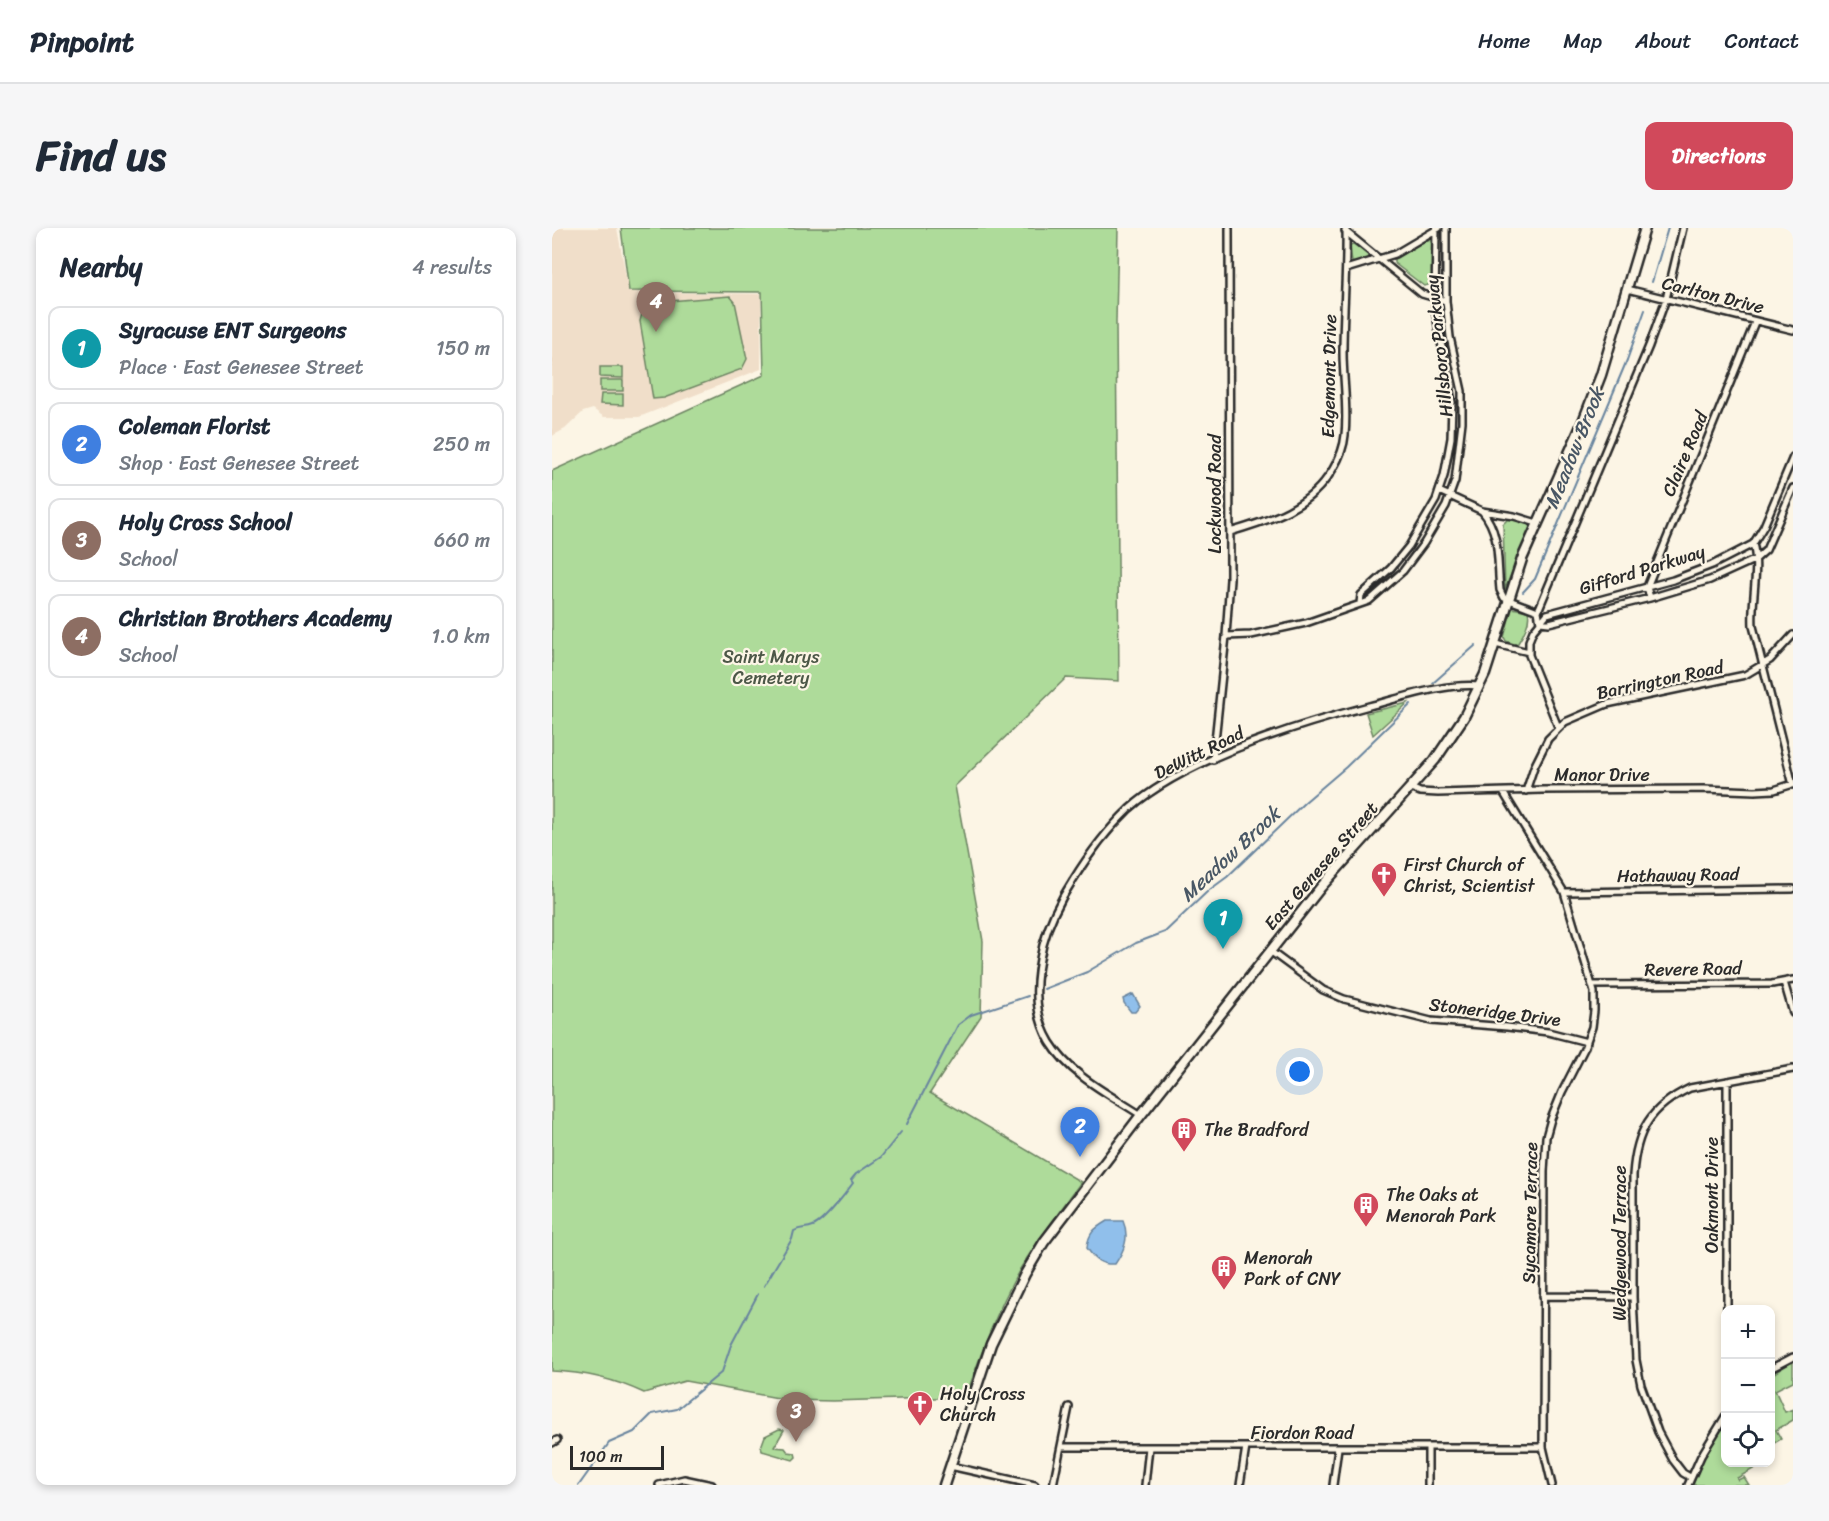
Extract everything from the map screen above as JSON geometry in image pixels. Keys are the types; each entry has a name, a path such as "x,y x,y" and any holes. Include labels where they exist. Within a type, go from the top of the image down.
{"main road":[{"name":"East Genesee Street","path":"944,1485 991,1344 1024,1274 1044,1242 1321,887 1411,788 1448,742 1480,686 1522,559 1597,386 1645,228"}],"street":[{"name":"Lockwood Road","path":"1212,760 1227,636 1230,532 1229,228"},
{"name":"Hillsboro Parkway","path":"1227,636 1251,634 1306,623 1369,601 1403,571 1424,543 1450,495 1457,469 1462,422 1462,391 1450,337 1446,301 1446,228"},
{"path":"1558,728 1529,652 1528,641 1540,622 1538,611 1649,346 1666,299 1683,228"},
{"name":"Edgemont Drive","path":"1230,532 1266,522 1291,511 1321,487 1337,462 1346,435 1343,355 1345,229"},
{"path":"1345,229 1422,294 1446,301"},
{"name":"Hillsboro Parkway","path":"1360,603 1361,596 1391,568 1428,516 1440,490 1451,438 1452,402 1438,330 1435,299 1437,229"},
{"path":"1346,269 1395,254 1437,229"},
{"name":"Carlton Drive","path":"1627,289 1793,330"},
{"name":"Claire Road","path":"1647,587 1755,322"},
{"path":"1793,457 1764,526 1752,544 1756,559 1751,607 1762,666 1793,785"},
{"path":"1756,559 1766,550 1793,488"},
{"path":"1440,490 1482,511 1514,516 1537,523"},
{"path":"1482,511 1494,528 1500,590 1508,601 1538,611"},
{"name":"Gifford Parkway","path":"1540,622 1547,614 1690,574 1738,553 1752,544"},
{"name":"Gifford Parkway","path":"1540,622 1549,623 1650,598 1710,580 1756,559"},
{"path":"1647,587 1650,598"},
{"name":"Barrington Road","path":"1526,791 1534,766 1548,739 1558,728 1579,715 1607,704 1736,678 1770,660 1793,635"},
{"path":"1495,644 1529,652"},
{"name":"DeWitt Road","path":"1141,1115 1083,1078 1065,1061 1046,1034 1037,1004 1036,987 1040,959 1052,918 1085,859 1131,808 1163,785 1212,760 1255,742 1332,716 1451,687 1480,686"},
{"name":"Manor Drive","path":"1411,788 1420,792 1437,793 1704,789 1755,791 1773,790 1793,785"},
{"name":"Sycamore Terrace","path":"1503,792 1564,892 1592,985 1594,1011 1587,1042 1562,1092 1546,1137 1543,1447 1552,1485"},
{"name":"Hathaway Road","path":"1564,892 1793,889"},
{"name":"Stoneridge Drive","path":"1270,951 1323,990 1344,999 1431,1021 1527,1029 1587,1042"},
{"name":"Revere Road","path":"1592,985 1793,980"},
{"path":"1784,982 1793,1013"},
{"name":"Wedgewood Terrace","path":"1690,1477 1683,1473 1673,1460 1649,1411 1636,1360 1633,1175 1639,1139 1650,1117 1674,1095 1690,1088 1793,1069"},
{"name":"Oakmont Drive","path":"1727,1081 1727,1305"},
{"path":"1544,1296 1634,1297"},
{"path":"1775,1367 1793,1357"},
{"path":"1053,1485 1069,1407"},
{"path":"1688,1485 1690,1477 1721,1422"},
{"name":"Fiordon Road","path":"1061,1447 1543,1447"},
{"path":"1145,1485 1149,1447"},
{"path":"1240,1485 1246,1448"},
{"path":"1333,1485 1338,1448"},
{"path":"1428,1448 1428,1485"},
{"path":"950,1466 1035,1485"},
{"path":"659,1485 684,1479 712,1485"}],"shaded area":[{"path":"552,228 617,228 629,292 761,294 761,369 639,417 604,417 593,409 583,412 565,429 552,436"}],"green space":[{"name":"Saint Marys Cemetery","path":"621,228 1118,228 1116,322 1119,681 1066,678 955,786 983,941 981,1016 930,1093 1081,1182 1020,1269 990,1332 966,1397 789,1400 685,1381 644,1393 599,1377 552,1371 552,471 764,375 762,292 629,291"},
{"path":"1426,240 1430,240 1433,245 1433,284 1424,286 1394,263 1394,259"},
{"path":"1353,244 1372,257 1352,262 1350,245"},
{"path":"730,296 735,302 747,359 742,369 664,398 653,399 640,321 645,303"},
{"path":"600,367 623,367 623,378 600,377"},
{"path":"600,380 623,380 623,391 600,391"},
{"path":"601,394 623,394 623,405 600,404"},
{"path":"1509,518 1528,523 1530,528 1505,589 1503,524"},
{"path":"1512,608 1528,611 1529,615 1525,632 1518,643 1514,644 1506,641 1504,637"},
{"path":"1408,703 1373,735 1366,713"},
{"path":"1793,1361 1793,1381 1775,1390 1775,1372"},
{"path":"1775,1390 1785,1412 1793,1409 1793,1420 1776,1430 1781,1439 1775,1443"},
{"path":"779,1429 784,1430 774,1447 785,1448 788,1452 795,1453 796,1457 793,1460 762,1451 765,1436"},
{"path":"1721,1429 1721,1467 1755,1467 1737,1478 1738,1480 1744,1477 1749,1485 1693,1485 1701,1463"}],"water":[{"path":"1133,994 1140,1006 1135,1012 1131,1012 1123,999"},
{"path":"1107,1221 1123,1221 1125,1227 1125,1244 1115,1264 1099,1261 1087,1248 1093,1232"}],"waterway":[{"name":"Meadow Brook","path":"1652,282 1668,228"},
{"name":"Meadow Brook","path":"1523,592 1535,579 1627,360 1645,310"},
{"name":"Meadow Brook","path":"1433,683 1476,645"},
{"name":"Meadow Brook","path":"1044,989 1087,972 1136,943 1165,932 1346,767 1411,704"},
{"name":"Meadow Brook","path":"907,1124 958,1025 971,1015 1028,996"},
{"name":"Meadow Brook","path":"764,1286 792,1239 794,1231 813,1226 823,1219 850,1188 853,1183 851,1180 856,1174 881,1157 901,1132"},
{"name":"Meadow Brook","path":"579,1485 609,1443 634,1432 652,1414 677,1409 722,1372 731,1345 758,1294"}],"place":[{"name":"Christian Brothers Academy","path":"656,332"},
{"name":"First Church of Christ, Scientist","path":"1384,898"},
{"name":"Syracuse ENT Surgeons","path":"1223,949"},
{"name":"The Bradford","path":"1184,1153"},
{"name":"Coleman Florist","path":"1080,1157"},
{"name":"The Oaks at Menorah Park","path":"1366,1228"},
{"name":"Menorah Park of CNY","path":"1224,1291"},
{"name":"Holy Cross Church","path":"920,1427"},
{"name":"Holy Cross School","path":"796,1442"}]}
